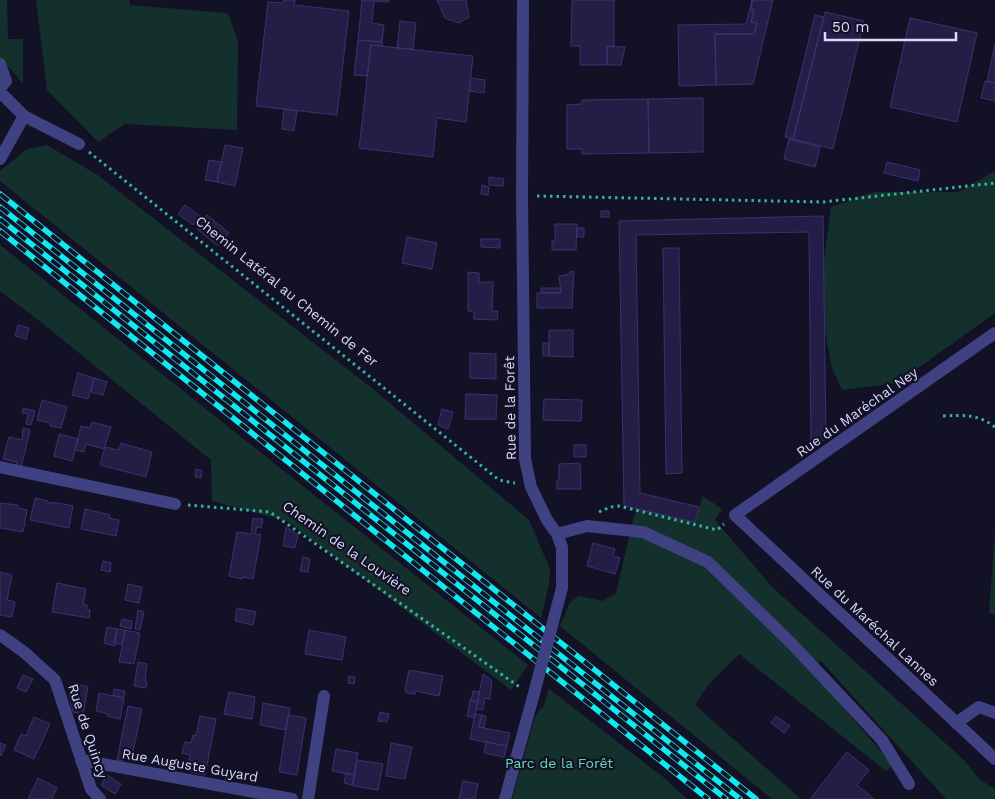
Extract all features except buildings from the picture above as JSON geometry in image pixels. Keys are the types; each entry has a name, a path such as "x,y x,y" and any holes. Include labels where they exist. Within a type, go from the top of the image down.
{"street":[{"name":"Rue de la Forêt","path":"505,799 562,588 562,547 557,534 547,520 531,487 525,459 522,196 523,0"},
{"path":"0,64 6,81 0,88"},
{"path":"0,92 24,116 79,144"},
{"path":"0,159 24,116"},
{"name":"Rue du Maréchal Ney","path":"735,515 995,333"},
{"path":"0,467 175,504"},
{"name":"Rue du Maréchal Lannes","path":"735,515 995,759"},
{"path":"557,534 587,526 642,532 708,562 792,644 882,740 909,784"},
{"name":"Rue de Quincy","path":"0,635 24,652 55,680 91,789 100,799"},
{"path":"308,799 324,696"},
{"path":"956,723 979,707 995,713"},
{"name":"Rue Auguste Guyard","path":"81,760 292,799"}],"path":[{"name":"Chemin Latéral au Chemin de Fer","path":"79,144 499,480 531,487"},
{"path":"522,196 823,202 995,183"},
{"path":"943,416 969,415 986,421 995,428"},
{"name":"Chemin de la Louvière","path":"175,504 270,512 533,697"},
{"path":"587,526 599,512 618,506 717,530 735,515"}],"green space":[{"path":"0,0 7,0 8,39 23,39 23,84 9,67 0,67"},
{"path":"36,0 129,0 130,5 228,13 238,41 237,130 125,124 98,142 47,90"},
{"path":"47,145 99,176 373,389 529,520 550,569 549,584 541,618 0,181 0,171 27,149"},
{"path":"995,171 995,313 897,383 842,390 832,368 819,298 831,207 874,192 959,192"},
{"path":"0,245 528,665 511,690 287,521 212,501 211,460 0,291"},
{"path":"703,496 722,509 715,520 772,587 964,760 979,779 995,789 995,799 946,799 821,661 809,668 893,765 886,771 739,654 708,685 695,705 801,799 772,799 560,626 570,602 579,596 603,601 616,593 636,508 695,522"},
{"path":"995,530 995,614 989,613"},
{"name":"Parc de la Forêt","path":"549,689 663,777 687,799 512,799 535,717 543,708"}],"railway":[{"path":"0,194 756,799"},
{"path":"0,207 740,799"},
{"path":"0,219 726,799"},
{"path":"0,231 708,799"}]}
